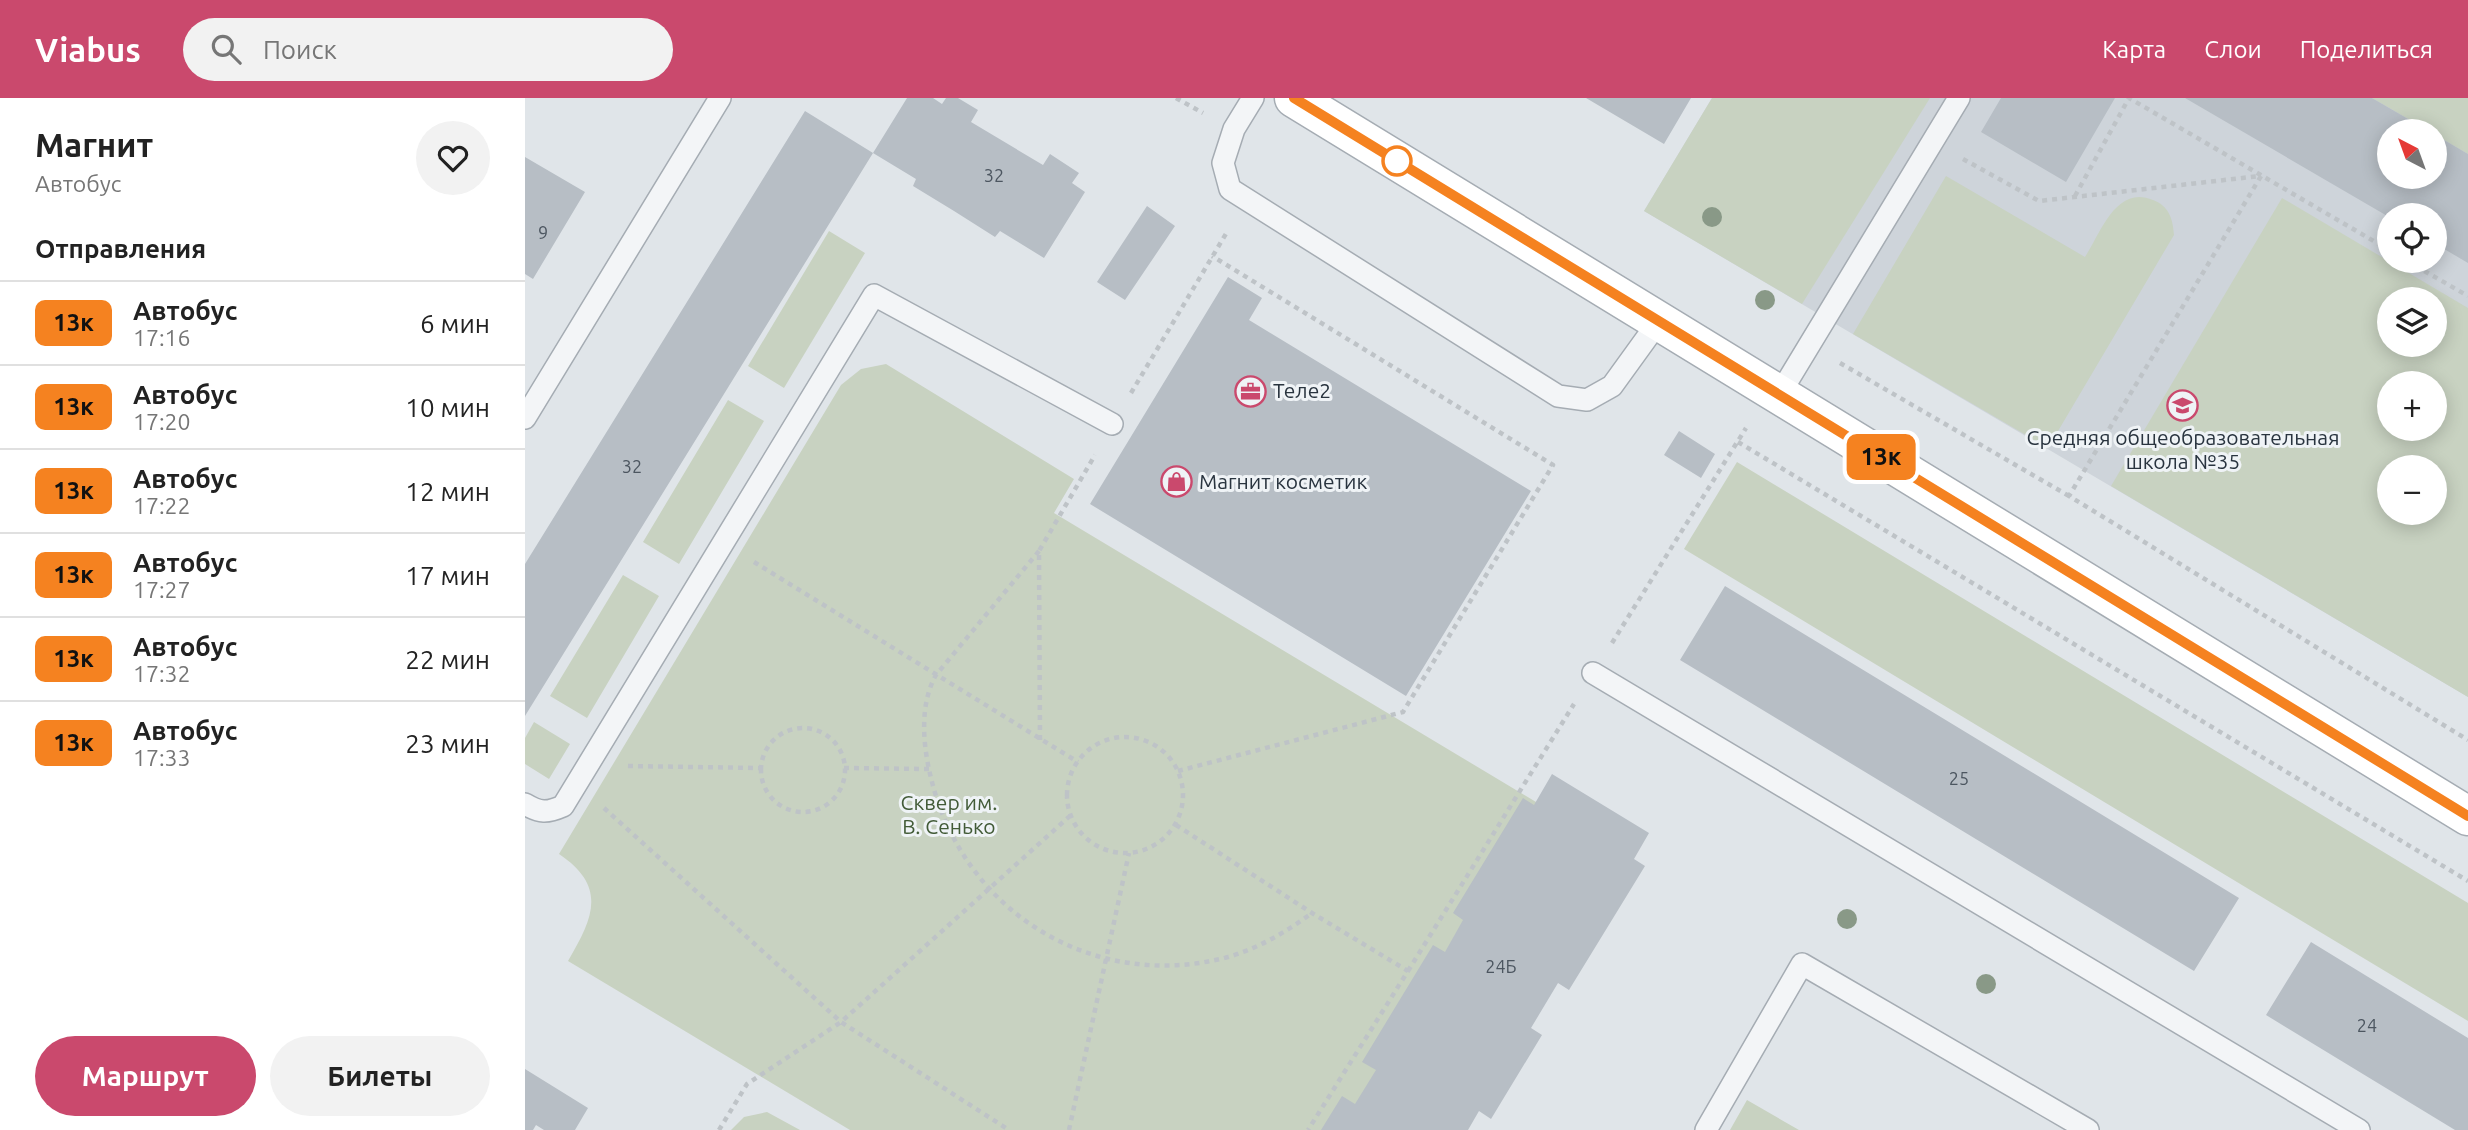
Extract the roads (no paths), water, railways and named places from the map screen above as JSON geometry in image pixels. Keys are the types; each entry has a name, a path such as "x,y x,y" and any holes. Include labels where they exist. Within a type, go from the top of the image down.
{"street":[{"path":"1294,98 2468,816"}],"lane":[{"path":"525,418 720,98"},
{"path":"1253,98 1234,130 1223,163 1230,189 1558,396 1587,400 1612,386 1659,321"},
{"path":"1779,395 1959,98"},
{"path":"525,804 538,812 550,812 563,806 874,295 1112,424"},
{"path":"1593,673 2359,1130"},
{"path":"1706,1130 1802,964 2082,1129"}],"place":[{"name":"Теле2","path":"1250,391"},
{"name":"Средняя общеобразовательная школа №35","path":"2183,406"},
{"name":"Магнит косметик","path":"1176,482"}],"park label":[{"name":"Сквер им. В. Сенько","path":"949,815"}]}
